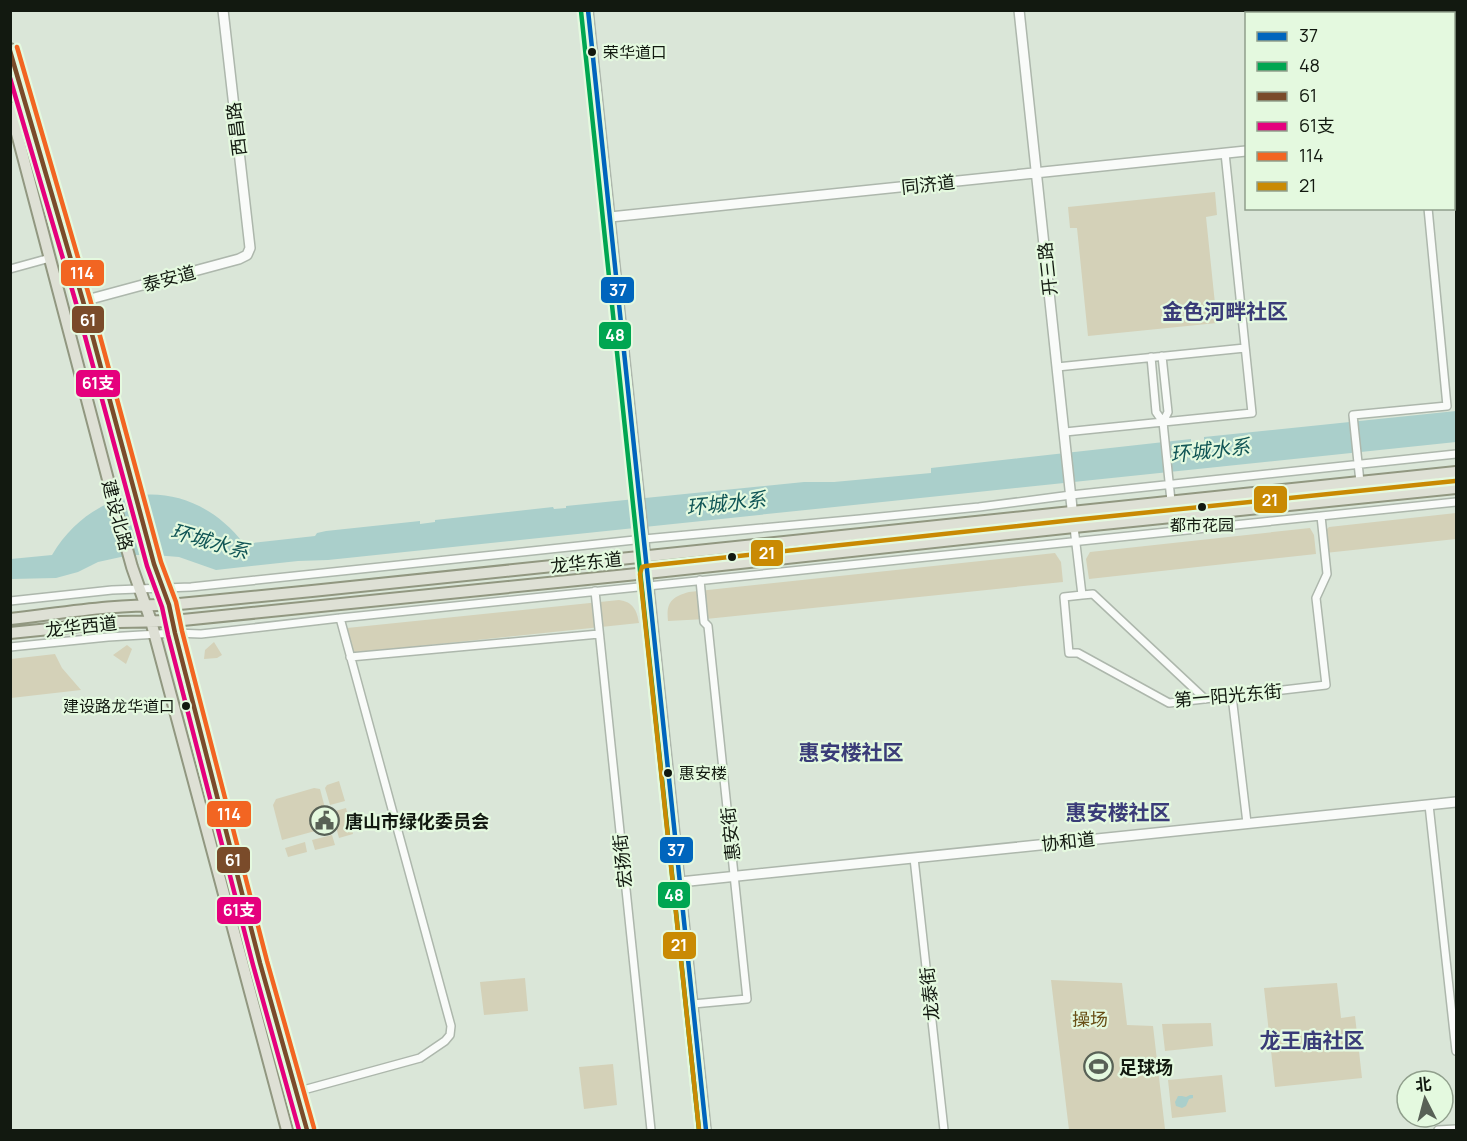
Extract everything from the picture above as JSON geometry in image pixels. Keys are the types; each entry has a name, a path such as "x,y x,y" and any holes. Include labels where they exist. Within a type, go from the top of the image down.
{"main road":[{"name":"建设北路","path":"10,49 83,301 154,564 169,605 260,963 307,1131"},
{"name":"建设北路","path":"10,107 111,491 132,567 151,621 287,1131"},
{"name":"龙华东道","path":"146,604 169,605 1456,472"},
{"name":"龙华东道","path":"151,621 173,621 647,573 1456,488"},
{"name":"龙华西道","path":"10,618 146,604"},
{"name":"龙华西道","path":"10,633 151,621"}],"street":[{"name":"西昌路","path":"223,10 250,248"},
{"path":"588,10 706,1131"},
{"name":"开三路","path":"1019,10 1074,527"},
{"name":"同济道","path":"610,217 1245,151"},
{"path":"1065,432 1252,412 1225,153"},
{"path":"1360,482 1353,415 1447,406 1428,210"},
{"name":"泰安道","path":"83,301 239,260 247,255 250,248"},
{"path":"10,269 50,258"},
{"path":"1058,367 1245,348"},
{"path":"1162,356 1168,412 1163,422"},
{"path":"1151,357 1156,412 1163,422 1171,501"},
{"path":"10,601 112,590 203,586 644,539 884,517 1456,454"},
{"path":"10,647 154,633 201,634 1456,502"},
{"name":"第一阳光东街","path":"1082,595 1064,597 1069,653 1078,653 1169,703 1326,685 1316,598 1327,574 1321,516"},
{"path":"1074,527 1082,595 1093,594 1205,699"},
{"name":"惠安街","path":"693,1004 747,999 708,626 704,621 700,580"},
{"name":"宏扬街","path":"595,591 651,1131"},
{"path":"296,1092 420,1058 445,1041 450,1035 451,1026 340,618"},
{"path":"350,657 599,634"},
{"path":"1232,696 1247,824"},
{"name":"协和道","path":"680,882 1456,802"},
{"path":"1429,805 1456,1051"},
{"name":"龙泰街","path":"914,858 944,1131"},
{"path":"1438,1131 1456,1129"}],"green space":[{"path":"1215,192 1217,215 1206,217 1217,323 1088,336 1077,228 1070,228 1068,207"},
{"path":"1456,513 1456,539 1325,553 1323,533 1329,527"},
{"path":"1310,528 1314,535 1316,554 1089,579 1086,559 1090,552"},
{"path":"1055,553 1061,562 1063,582 668,621 671,602 678,596 689,592"},
{"path":"619,600 634,607 639,623 354,653 347,628"},
{"path":"214,642 222,655 217,658 204,659 205,650"},
{"path":"127,645 132,649 126,664 113,655"},
{"path":"55,654 62,668 81,690 11,698 11,659"},
{"path":"339,781 345,801 330,805 325,788"},
{"path":"314,788 320,789 330,827 282,840 273,805 276,799"},
{"path":"346,808 353,834 339,838 332,812"},
{"path":"332,835 335,845 315,850 312,840"},
{"path":"305,842 307,852 288,857 285,848"},
{"path":"525,978 528,1011 484,1015 480,982"},
{"name":"操场","path":"1051,980 1122,983 1127,1025 1153,1026 1165,1129 1069,1130"},
{"path":"1337,983 1341,1018 1355,1016 1362,1078 1275,1087 1264,988"},
{"path":"1211,1023 1213,1046 1165,1051 1162,1024"},
{"path":"613,1064 617,1105 584,1109 579,1067"},
{"path":"1222,1075 1226,1112 1172,1118 1168,1080"}],"water":[{"name":"环城水系","path":"1456,411 1456,442 216,570 179,557 130,555 98,562 78,572 56,578 11,579 11,559 52,555 71,530 94,511 119,500 145,495 172,497 198,506 222,521 244,544 315,536 317,533 326,531 420,521 420,524 435,522 435,520 553,507 554,509 566,508 566,506 804,482 834,482 931,473 931,468 1191,439 1191,444 1204,442 1204,437"},
{"path":"1193,1095 1193,1098 1189,1099 1186,1106 1182,1108 1176,1106 1178,1096"}],"transit line":[{"name":"37","path":"588,10 706,1130"},
{"name":"48","path":"581,11 699,1130"},
{"name":"114","path":"17,47 90,299 161,562 176,602 267,961 314,1128"},
{"name":"61","path":"10,51 83,301 154,564 169,605 260,963 307,1130"},
{"name":"61支","path":"10,78 76,303 147,566 162,607 253,965 299,1130"},
{"name":"21","path":"699,1130 640,574 642,567 1455,481"}],"place":[{"name":"荣华道口","path":"592,52"},
{"name":"都市花园","path":"1202,507"},
{"name":"建设路龙华道口","path":"186,706"},
{"name":"惠安楼","path":"668,773"},
{"name":"唐山市绿化委员会","path":"324,821"},
{"name":"足球场","path":"1098,1067"}],"district":[{"name":"金色河畔社区","path":"1225,311"},
{"name":"惠安楼社区","path":"851,752"},
{"name":"惠安楼社区","path":"1118,812"},
{"name":"龙王庙社区","path":"1312,1040"}]}
